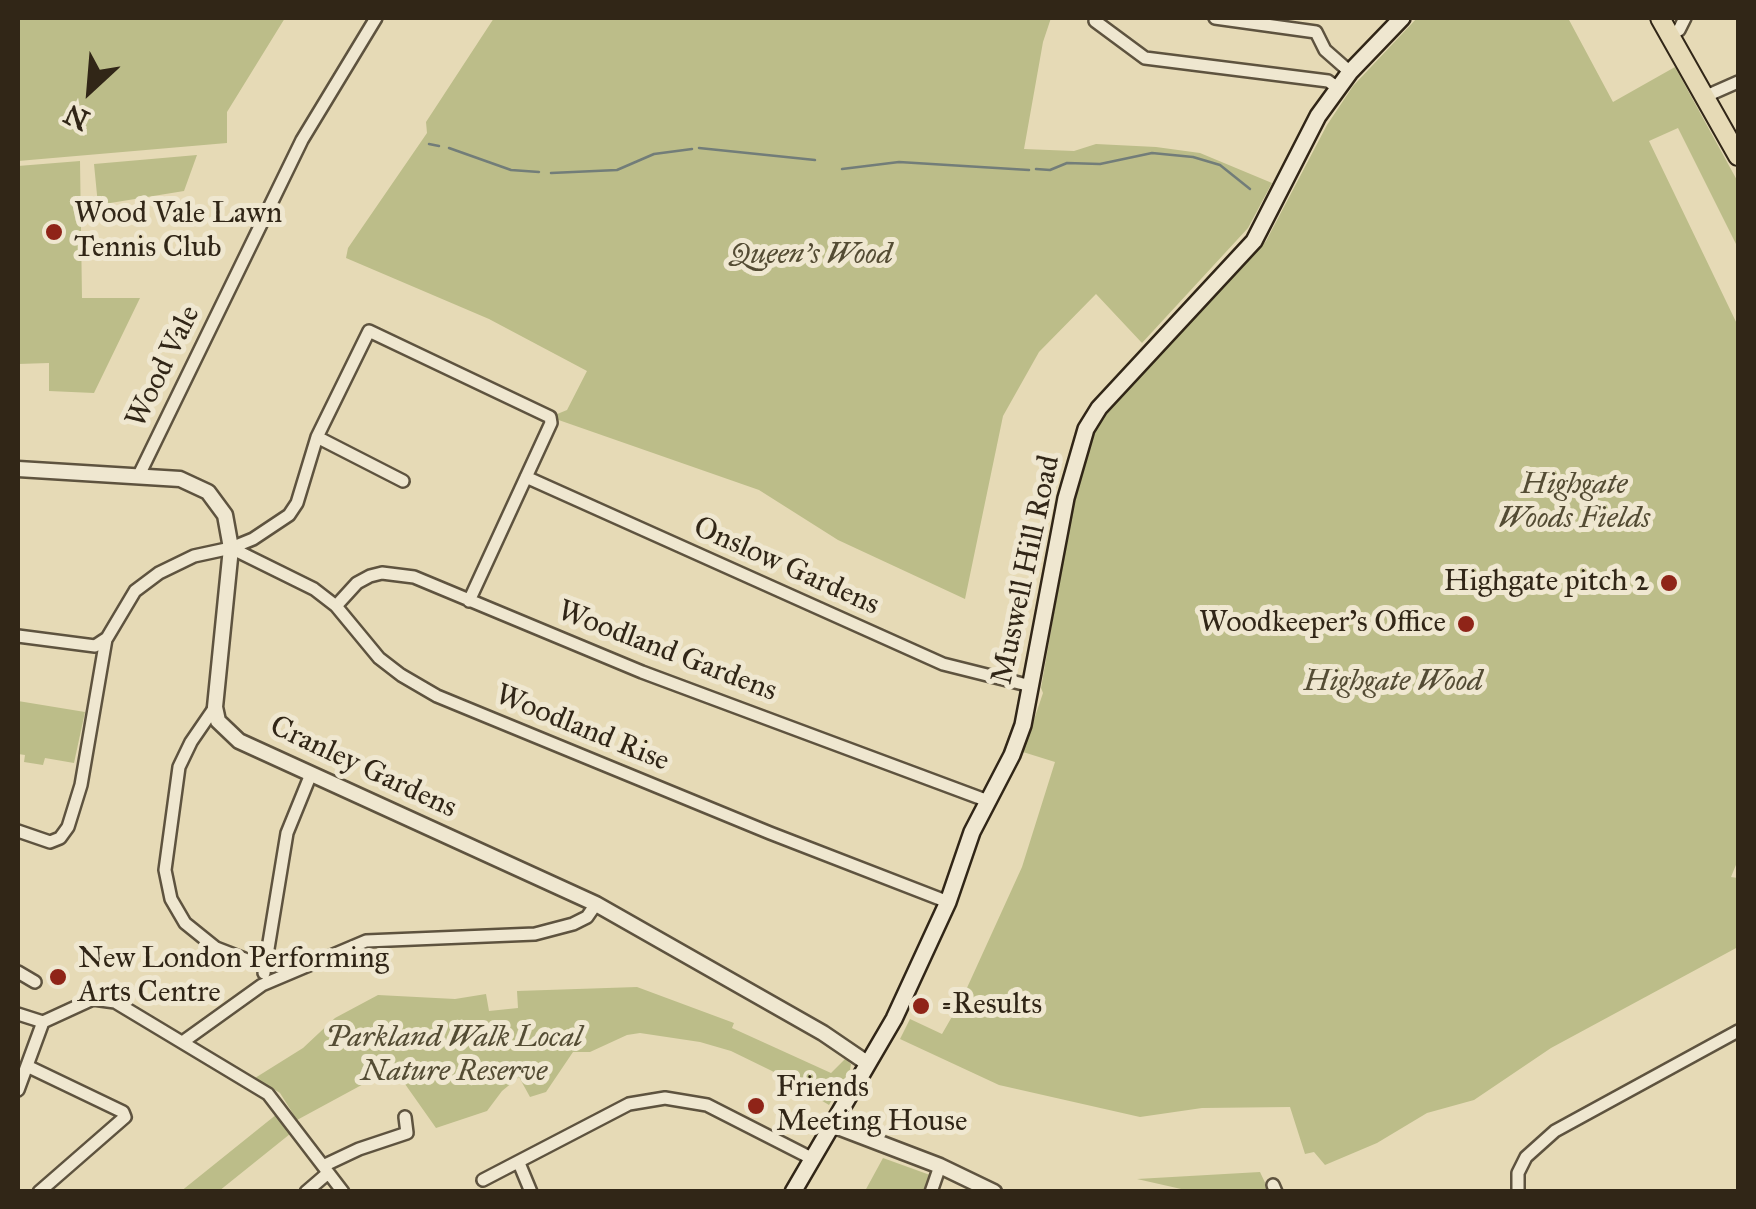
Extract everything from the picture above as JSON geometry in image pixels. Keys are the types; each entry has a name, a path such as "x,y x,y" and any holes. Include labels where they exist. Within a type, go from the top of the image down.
{"highway":[{"path":"1660,18 1738,156"}],"main road":[{"name":"Muswell Hill Road","path":"794,1192 902,1004 948,902 960,863 1012,755 1023,725 1066,498 1086,429 1098,408 1254,241 1318,116 1350,72 1402,18"}],"street":[{"name":"Wood Vale","path":"140,476 302,140 376,18"},
{"path":"1215,18 1316,32 1325,50 1350,72"},
{"path":"1670,35 1679,30 1685,18"},
{"path":"1095,21 1145,58 1328,82 1338,88"},
{"path":"1704,96 1738,82"},
{"path":"18,832 50,842 60,838 68,827 81,785 104,640 135,591 159,573 194,556 231,548 264,534 290,516 317,437 369,331 547,414 551,424 469,600"},
{"path":"317,437 403,481"},
{"path":"18,468 180,480 208,492 225,515 231,548 215,707 179,767 165,870 171,900 185,923 216,948 265,968"},
{"name":"Onslow Gardens","path":"526,477 944,664 1031,686"},
{"name":"Woodland Rise","path":"231,548 314,588 336,606 379,658 437,696 770,834 948,902"},
{"name":"Woodland Gardens","path":"336,606 357,583 382,573 414,577 642,672 988,801"},
{"path":"18,636 87,647 104,640"},
{"name":"Cranley Gardens","path":"215,707 218,721 239,741 596,904 823,1033 867,1064"},
{"path":"262,984 287,833 311,774"},
{"path":"184,1041 262,984 366,941 535,934 574,924 596,904"},
{"path":"18,972 35,982"},
{"path":"18,1014 43,1022 93,999 115,1002 268,1094 343,1192"},
{"path":"18,1090 43,1022"},
{"path":"1518,1192 1518,1173 1526,1157 1555,1131 1738,1031"},
{"path":"27,1066 123,1112 124,1117 39,1192"},
{"path":"483,1180 629,1104 665,1098 708,1105 811,1158"},
{"path":"306,1192 325,1170 360,1149 407,1133 406,1117"},
{"path":"830,1124 940,1166 994,1192"},
{"path":"519,1163 531,1192"},
{"path":"930,1192 940,1166"}],"green space":[{"path":"18,18 285,18 227,112 227,143 18,161"},
{"name":"Queen’s Wood","path":"494,18 1051,18 1024,149 1074,151 1096,144 1200,153 1272,183 1248,228 1142,343 1096,294 1039,352 1003,416 965,599 838,540 759,490 550,417 567,410 587,371 489,319 346,258 348,248 427,133 426,122"},
{"name":"Highgate Wood","path":"1417,18 1568,18 1613,102 1675,67 1738,182 1738,248 1678,128 1649,141 1738,326 1738,860 1731,877 1738,878 1738,947 1551,1048 1474,1100 1427,1113 1377,1143 1325,1165 1314,1152 1305,1154 1290,1107 1202,1108 1140,1117 999,1085 900,1039 910,1019 942,1034 961,1001 1022,867 1055,762 1023,752 1043,693 1081,457 1090,432 1104,410 1266,241 1327,125 1353,86"},
{"path":"197,155 184,191 98,205 94,164"},
{"name":"Wood Vale Lawn Tennis Club","path":"80,161 82,298 140,298 94,393 49,391 49,363 18,364 18,166"},
{"path":"18,701 85,712 74,763 45,758 43,765 24,762 25,755 18,754"},
{"name":"Parkland Walk Local Nature Reserve","path":"637,987 734,1023 732,1028 831,1073 845,1059 851,1064 850,1070 829,1105 731,1051 640,1033 590,1052 573,1052 546,1092 530,1097 519,1077 487,1111 436,1128 405,1084 369,1081 297,1120 280,1093 255,1078 303,1048 335,1018 378,995 455,999 486,994 489,1011 518,1008 517,991"},
{"name":"Parkland Walk Local Nature Reserve","path":"277,1114 290,1134 219,1191 180,1192"},
{"path":"883,1158 930,1175 925,1191 865,1191"},
{"path":"1260,1172 1269,1191 1190,1191 1137,1179"}],"waterway":[{"path":"429,144 439,146"},
{"path":"449,148 511,170 539,172"},
{"path":"699,148 815,160"},
{"path":"551,173 617,170 654,154 692,149"},
{"path":"1036,169 1050,170 1067,163 1100,164 1152,153 1193,157 1220,165 1250,189"},
{"path":"842,169 899,162 1029,170"}],"place":[{"name":"Wood Vale Lawn Tennis Club","path":"54,232"},
{"name":"Highgate pitch 2","path":"1669,583"},
{"name":"Woodkeeper's Office","path":"1466,624"},
{"name":"New London Performing Arts Centre","path":"58,977"},
{"name":"=Results","path":"921,1006"},
{"name":"Friends Meeting House","path":"756,1106"}],"park label":[{"name":"Highgate Woods Fields","path":"1574,503"}]}
